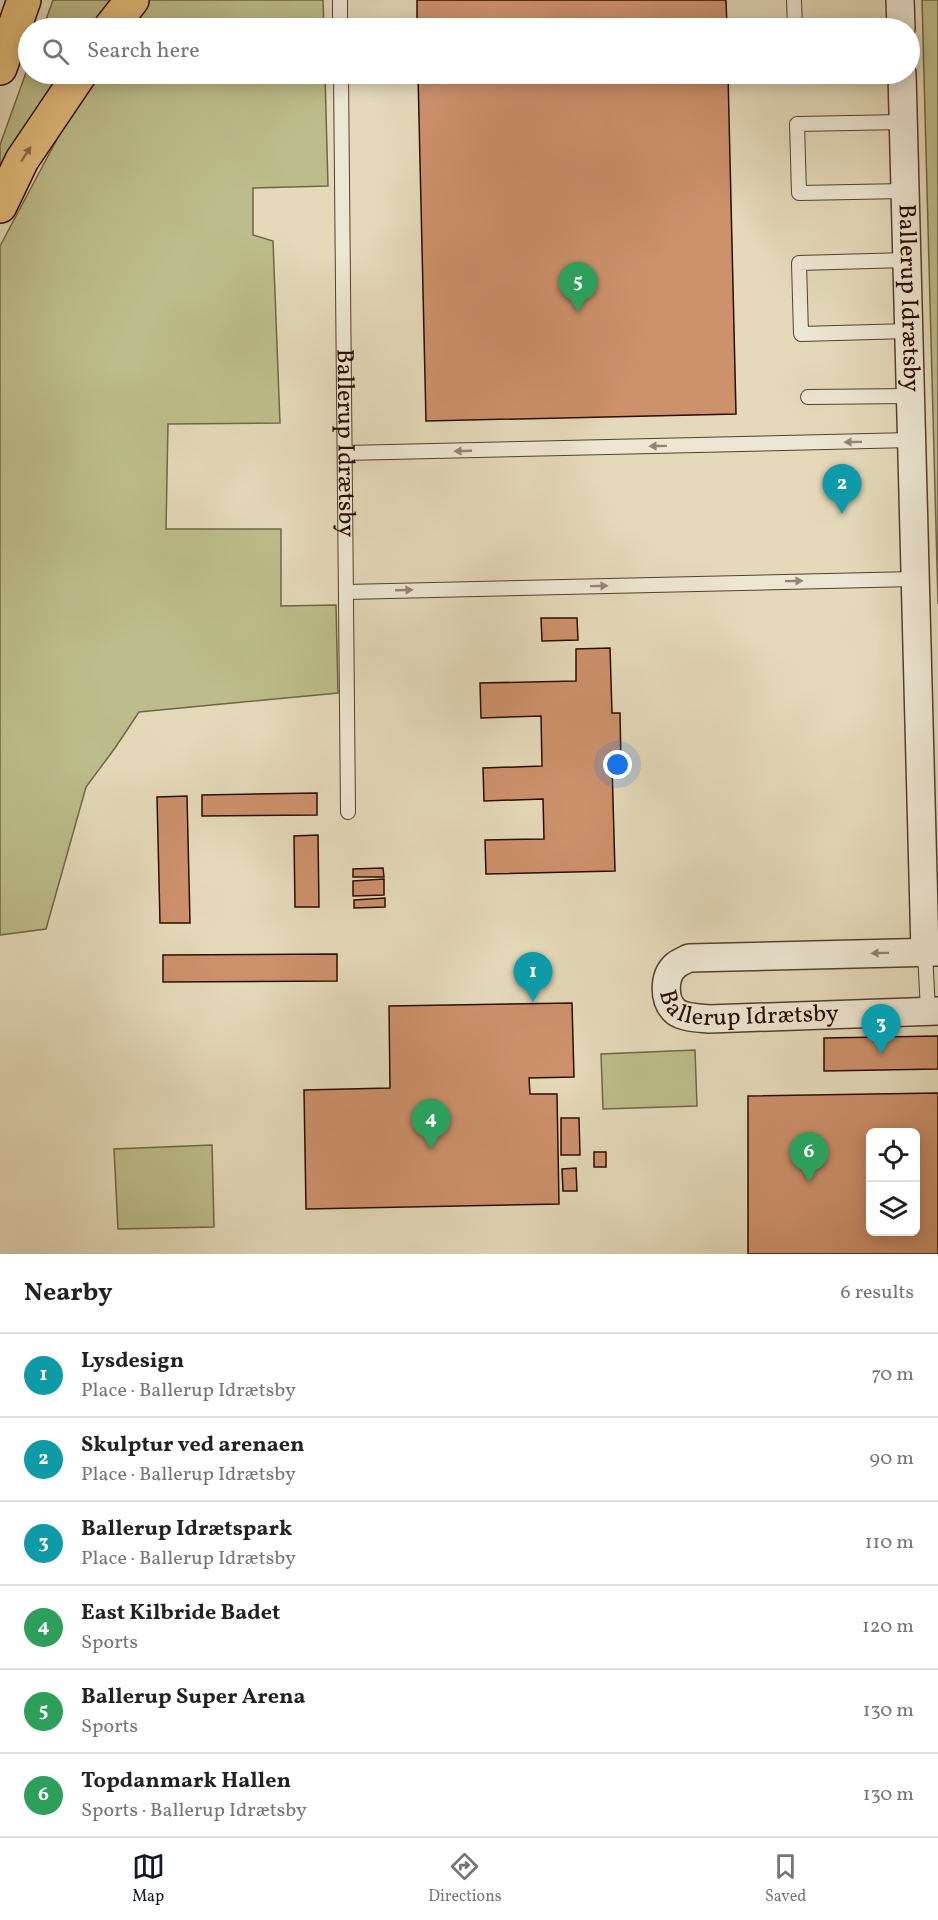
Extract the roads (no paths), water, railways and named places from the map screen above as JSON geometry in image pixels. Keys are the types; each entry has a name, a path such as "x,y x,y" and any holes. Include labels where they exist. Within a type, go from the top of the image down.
{"highway":[{"path":"0,68 24,0"},
{"path":"118,18 132,0"},
{"path":"0,206 22,160 73,84"}],"street":[{"path":"900,0 901,18"},
{"name":"Ballerup Idrætsby","path":"902,84 915,579 932,952 689,958 676,964 669,974 666,988 669,1003 677,1013 692,1018 933,1011"}],"lane":[{"path":"340,0 340,18"},
{"path":"794,0 795,18"},
{"name":"Ballerup Idrætsby","path":"341,84 348,812"},
{"path":"903,122 797,124 799,193 905,191"},
{"path":"907,260 799,263 799,274 801,334 909,331"},
{"path":"808,397 910,396"},
{"path":"345,453 912,440"},
{"path":"346,592 915,579"},
{"path":"932,952 933,1011"}],"place":[{"name":"Ballerup Super Arena","path":"578,312"},
{"name":"Skulptur ved arenaen","path":"842,514"},
{"name":"Lysdesign","path":"533,1002"},
{"name":"Ballerup Idrætspark","path":"881,1054"},
{"name":"East Kilbride Badet","path":"431,1149"},
{"name":"Topdanmark Hallen","path":"809,1182"}]}
